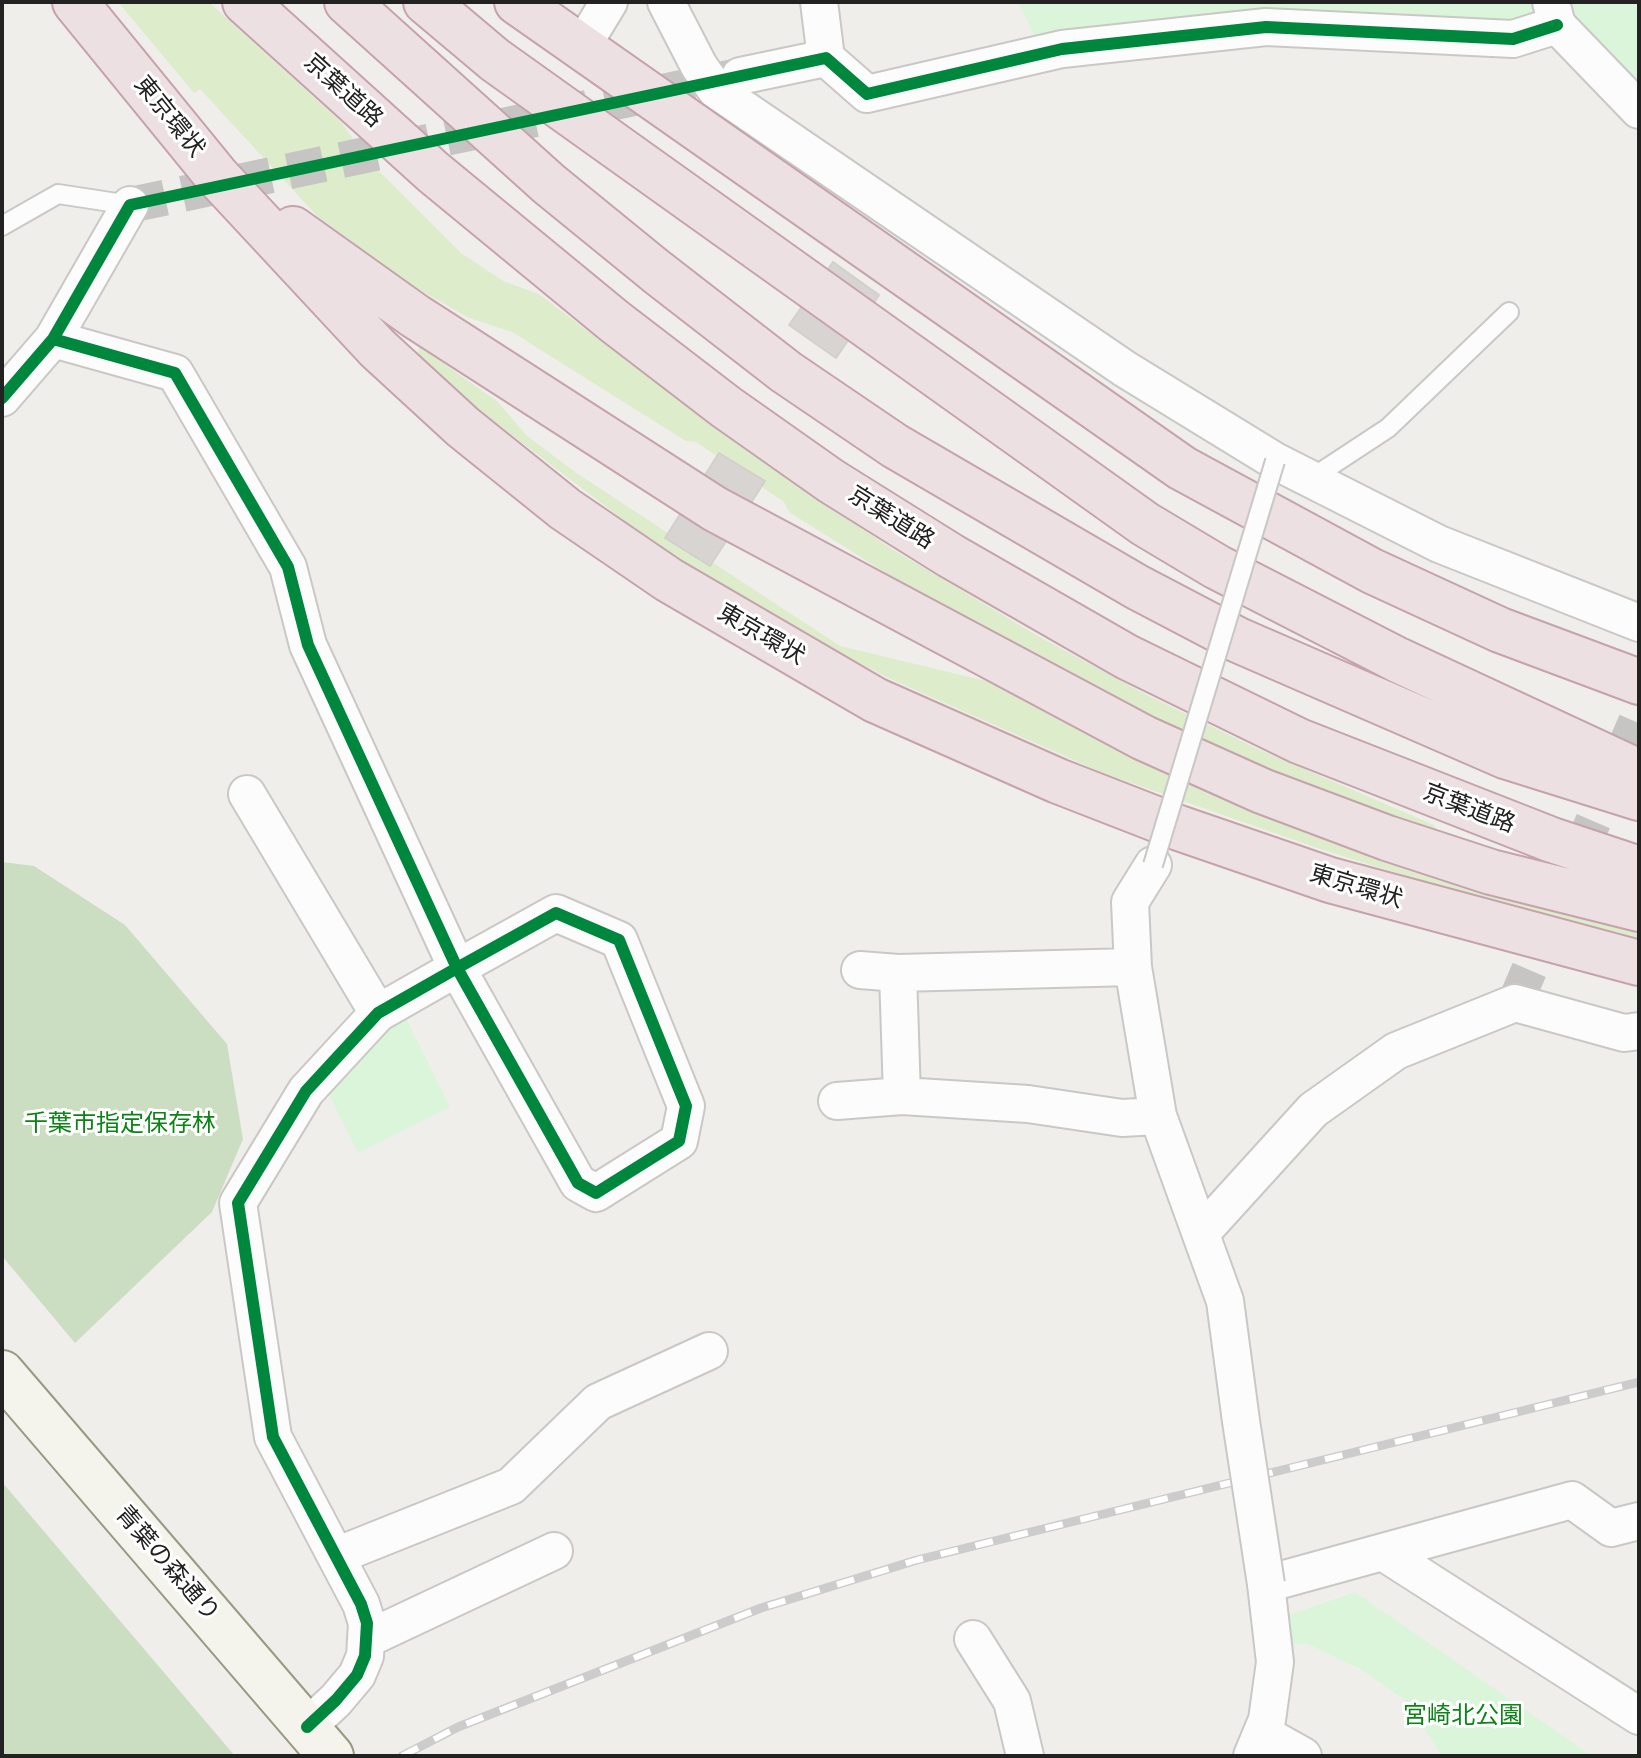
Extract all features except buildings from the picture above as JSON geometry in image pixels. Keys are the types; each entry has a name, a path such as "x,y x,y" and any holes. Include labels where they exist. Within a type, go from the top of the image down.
{"highway":[{"name":"東京環状","path":"75,2 216,175 377,348 520,473 578,519 669,580 848,684 1058,781 1248,853 1403,902 1639,963"},
{"name":"京葉道路","path":"245,2 433,172 614,321 773,440 938,547 1127,657 1299,741 1537,835 1639,869"},
{"path":"347,2 549,184 657,272 786,372 895,446 1123,580 1238,640 1491,750 1639,798"},
{"path":"426,2 495,60 1145,524 1217,567 1398,660 1639,772"},
{"path":"517,2 1182,468 1372,571 1500,630 1639,682"},
{"path":"216,175 415,316 715,509 1144,738 1262,791 1387,838 1491,872 1639,909"}],"street":[{"path":"581,48 609,2"},
{"path":"666,2 699,66 716,90 1125,369 1275,461 1439,544 1639,623"},
{"path":"819,2 826,58 867,94 1062,49 1266,27 1513,39 1554,14 1639,110"},
{"path":"740,76 826,58"},
{"path":"2,398 53,339 130,205"},
{"path":"53,339 175,373 288,567 308,645 457,968 578,1183 596,1193 679,1141 686,1106 619,940 556,913 457,968 378,1013 306,1091 238,1203 273,1437 361,1604 367,1639 365,1656 357,1675 336,1700 319,1742"},
{"path":"247,794 378,1013"},
{"path":"1153,865 1130,902 1133,967 1158,1116 1203,1231 1225,1301 1275,1662 1257,1744 1303,1756"},
{"path":"860,970 898,973 1133,967"},
{"path":"898,973 902,1096"},
{"path":"1203,1231 1313,1110 1396,1051 1515,1003 1624,1033 1639,1031"},
{"path":"837,1101 902,1096 1028,1104 1122,1118 1158,1116"},
{"path":"336,1556 511,1486 598,1402 709,1351"},
{"name":"青葉の森通り","path":"2,1373 319,1742"},
{"path":"1266,1584 1572,1500 1611,1528 1639,1521"},
{"path":"367,1639 554,1551"},
{"path":"1383,1552 1639,1716"},
{"path":"973,1639 1012,1701 1025,1756"}],"lane":[{"path":"2,226 58,194 130,205"},
{"path":"1312,478 1388,428 1509,312"},
{"path":"1153,865 1275,461"}],"green space":[{"path":"118,2 209,2 341,122 369,161 461,253 503,281 539,294 737,444 892,549 1038,636 1145,694 1258,749 1434,825 1437,830 1434,832 1351,803 1227,755 1109,701 929,600 789,512 784,502 696,442 686,441 512,332 467,317 422,291 331,231 200,89 194,93"},
{"path":"1018,2 1542,2 1543,11 1524,29 1038,43"},
{"path":"1569,2 1639,2 1639,90 1585,34"},
{"path":"419,346 498,402 526,435 575,472 840,646 1007,686 1563,913 1639,927 1639,940 1472,896 1323,850 1103,773 895,681 771,618 672,557 474,406 418,354"},
{"name":"千葉市指定保存林","path":"2,862 34,866 125,925 227,1044 243,1139 212,1212 75,1343 2,1256"},
{"path":"403,1012 450,1107 358,1153 324,1085"},
{"path":"2,1482 235,1756 2,1756"},
{"name":"宮崎北公園","path":"1355,1592 1592,1756 1442,1756 1405,1700 1360,1669 1308,1644 1288,1644 1289,1615"}],"tunnel":[{"path":"130,205 738,76"},
{"path":"1515,1003 1639,715"}],"railway":[{"path":"402,1756 458,1727 761,1608 917,1560 1639,1382"}],"cycle path":[{"path":"2,398 53,339 130,205 826,58 867,94 1062,49 1266,27 1513,39 1557,25"},
{"path":"53,339 175,373 288,567 308,645 457,968 578,1183 596,1193 679,1141 686,1106 619,940 556,913 457,968 378,1013 306,1091 238,1203 273,1437 361,1604 367,1623 365,1656 357,1675 307,1727"}]}
